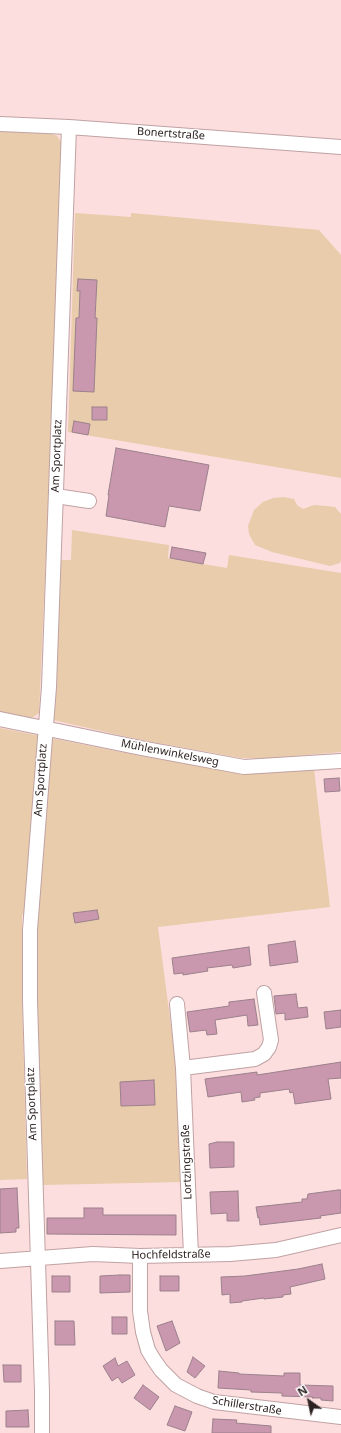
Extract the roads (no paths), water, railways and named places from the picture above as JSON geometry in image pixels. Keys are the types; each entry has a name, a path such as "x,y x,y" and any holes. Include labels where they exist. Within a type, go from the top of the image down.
{"street":[{"name":"Bonertstraße","path":"0,124 69,127 341,147"},
{"name":"Am Sportplatz","path":"42,1433 30,1001 30,930 49,687 69,127"},
{"path":"56,496 89,500"},
{"name":"Mühlenwinkelsweg","path":"0,719 141,748 244,766 341,761"},
{"path":"183,1062 255,1059 264,1054 269,1047 271,1040 264,993"},
{"name":"Lortzingstraße","path":"177,1004 183,1062 191,1255"},
{"name":"Hochfeldstraße","path":"0,1261 37,1257 93,1254 140,1256 230,1254 276,1250 341,1236"},
{"name":"Schillerstraße","path":"140,1256 140,1311 142,1332 148,1350 154,1360 161,1370 176,1385 197,1396 214,1402 341,1418"}]}
